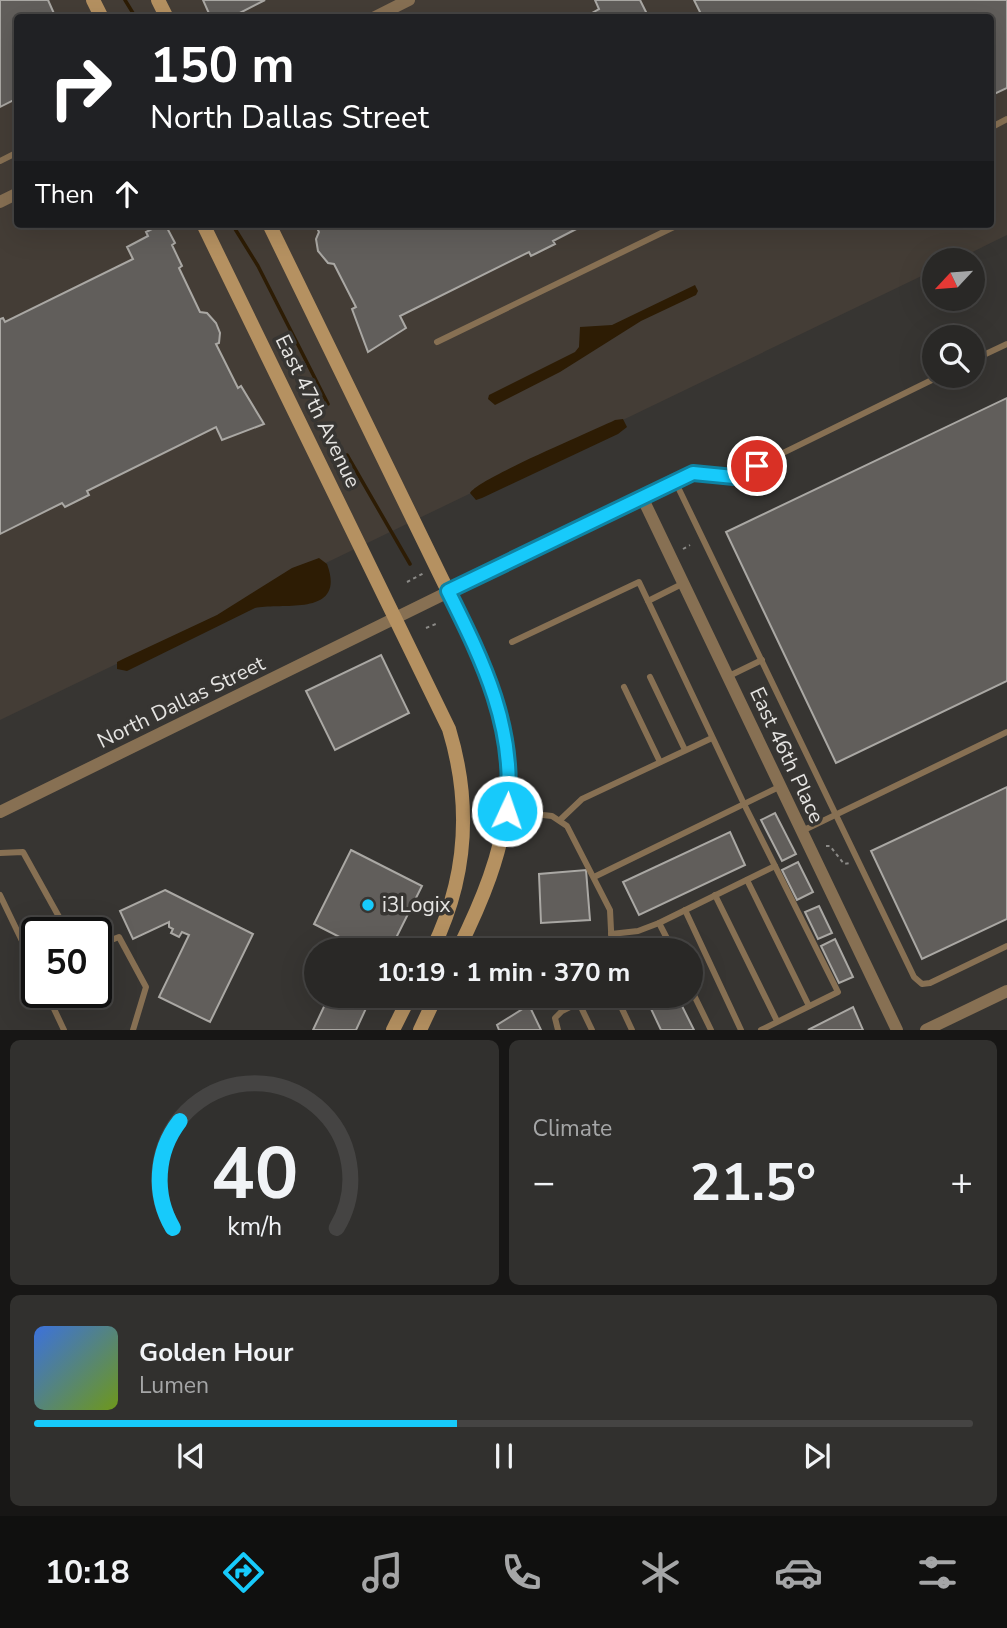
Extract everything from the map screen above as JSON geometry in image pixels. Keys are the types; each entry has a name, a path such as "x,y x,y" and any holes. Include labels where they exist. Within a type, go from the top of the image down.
{"main road":[{"name":"East 47th Avenue","path":"205,228 449,729 463,796 464,827 460,869 447,918 438,938"},
{"name":"East 47th Avenue","path":"271,228 482,661 500,711 509,778 507,811 494,873 464,938"},
{"path":"393,1030 404,1008"},
{"path":"420,1030 430,1008"}],"street":[{"path":"381,14 409,0"},
{"path":"396,617 642,497"},
{"name":"East 46th Place","path":"642,497 897,1030"},
{"name":"North Dallas Street","path":"0,812 396,617"},
{"path":"926,1030 1007,990"}],"lane":[{"path":"437,342 672,228"},
{"path":"985,354 1007,344"},
{"path":"642,497 693,473 734,477 922,385"},
{"path":"675,481 917,981 930,983 1007,946"},
{"path":"512,642 639,582 744,804 838,992 761,1030"},
{"path":"649,601 684,583"},
{"path":"728,676 762,660"},
{"path":"650,677 685,750"},
{"path":"624,687 660,762"},
{"path":"802,831 1007,732"},
{"path":"560,820 582,799 712,738"},
{"path":"594,877 780,786"},
{"path":"507,811 552,816 567,826 610,910 611,938"},
{"path":"0,853 23,852 59,917"},
{"path":"611,933 638,931 659,923 775,866"},
{"path":"747,880 808,1006"},
{"path":"0,895 21,939"},
{"path":"715,895 777,1021"},
{"path":"685,910 741,1030"},
{"path":"659,923 667,938"},
{"path":"112,940 119,937 146,987 132,1030"},
{"path":"54,1008 64,1030"},
{"path":"558,1030 555,1018 571,1008"},
{"path":"581,1008 592,1030"},
{"path":"622,1008 632,1030"},
{"path":"700,1008 711,1030"}],"path":[{"path":"683,549 690,545"},
{"path":"407,582 424,573"},
{"path":"426,628 438,622"},
{"path":"799,791 806,788"},
{"path":"826,846 830,846 844,864 851,862"}],"shaded area":[{"path":"0,0 1007,0 1007,235 980,248 922,248 922,276 0,720"},
{"path":"695,285 698,291 696,295 641,321 560,372 495,405 488,399 489,395 575,352 579,347 580,327 612,325"},
{"path":"623,419 627,427 618,434 482,498 476,500 470,493 514,466 615,420"},
{"path":"319,558 327,564 331,581 328,593 320,600 294,606 255,608 127,671 117,669 117,662 217,615 292,568"}],"building":[{"path":"0,0 48,0 54,14 14,14 14,100 0,107"},
{"path":"203,0 265,0 238,14 209,14"},
{"path":"595,0 640,0 647,14 590,14 599,9"},
{"path":"694,0 1007,0 1007,88 994,94 994,14 701,14"},
{"path":"154,228 167,228 182,266 179,268 200,312 207,313 216,323 220,333 219,343 216,344 238,388 241,386 264,424 222,440 216,427 87,491 89,495 65,507 62,503 0,534 0,319 3,318 5,322 133,259 127,247 148,236 146,232"},
{"path":"317,228 578,228 531,256 529,252 400,316 406,328 368,352 352,309 356,307 334,264 328,263 318,251 316,239 319,232"},
{"path":"1007,398 1007,681 836,763 726,532"},
{"path":"381,655 409,713 335,750 306,691"},
{"path":"1007,787 1007,919 922,959 871,851"},
{"path":"775,813 796,854 782,861 761,820"},
{"path":"730,832 745,865 639,915 623,882"},
{"name":"i3Logix","path":"351,850 422,886 396,938 341,938 314,924"},
{"path":"798,862 813,892 797,900 782,870"},
{"path":"586,870 590,920 541,923 539,874"},
{"path":"165,890 253,934 210,1022 159,997 189,935 182,932 179,937 171,933 173,929 169,927 169,922 133,939 120,911"},
{"path":"819,906 832,933 818,939 805,912"},
{"path":"835,939 853,977 839,983 821,946"},
{"path":"853,1007 863,1030 808,1030"},
{"path":"323,1008 366,1008 356,1030 313,1030"},
{"path":"524,1008 530,1008 541,1030 499,1030 497,1025"},
{"path":"651,1008 683,1008 694,1030 661,1030"}],"waterway":[{"path":"125,0 134,14"},
{"path":"234,228 258,266 328,404"},
{"path":"347,455 410,564"}],"place":[{"name":"i3Logix","path":"368,905"}],"route":[{"path":"507,811 509,778 506,739 500,711 492,684 448,591 693,473 734,477 757,466"}]}
